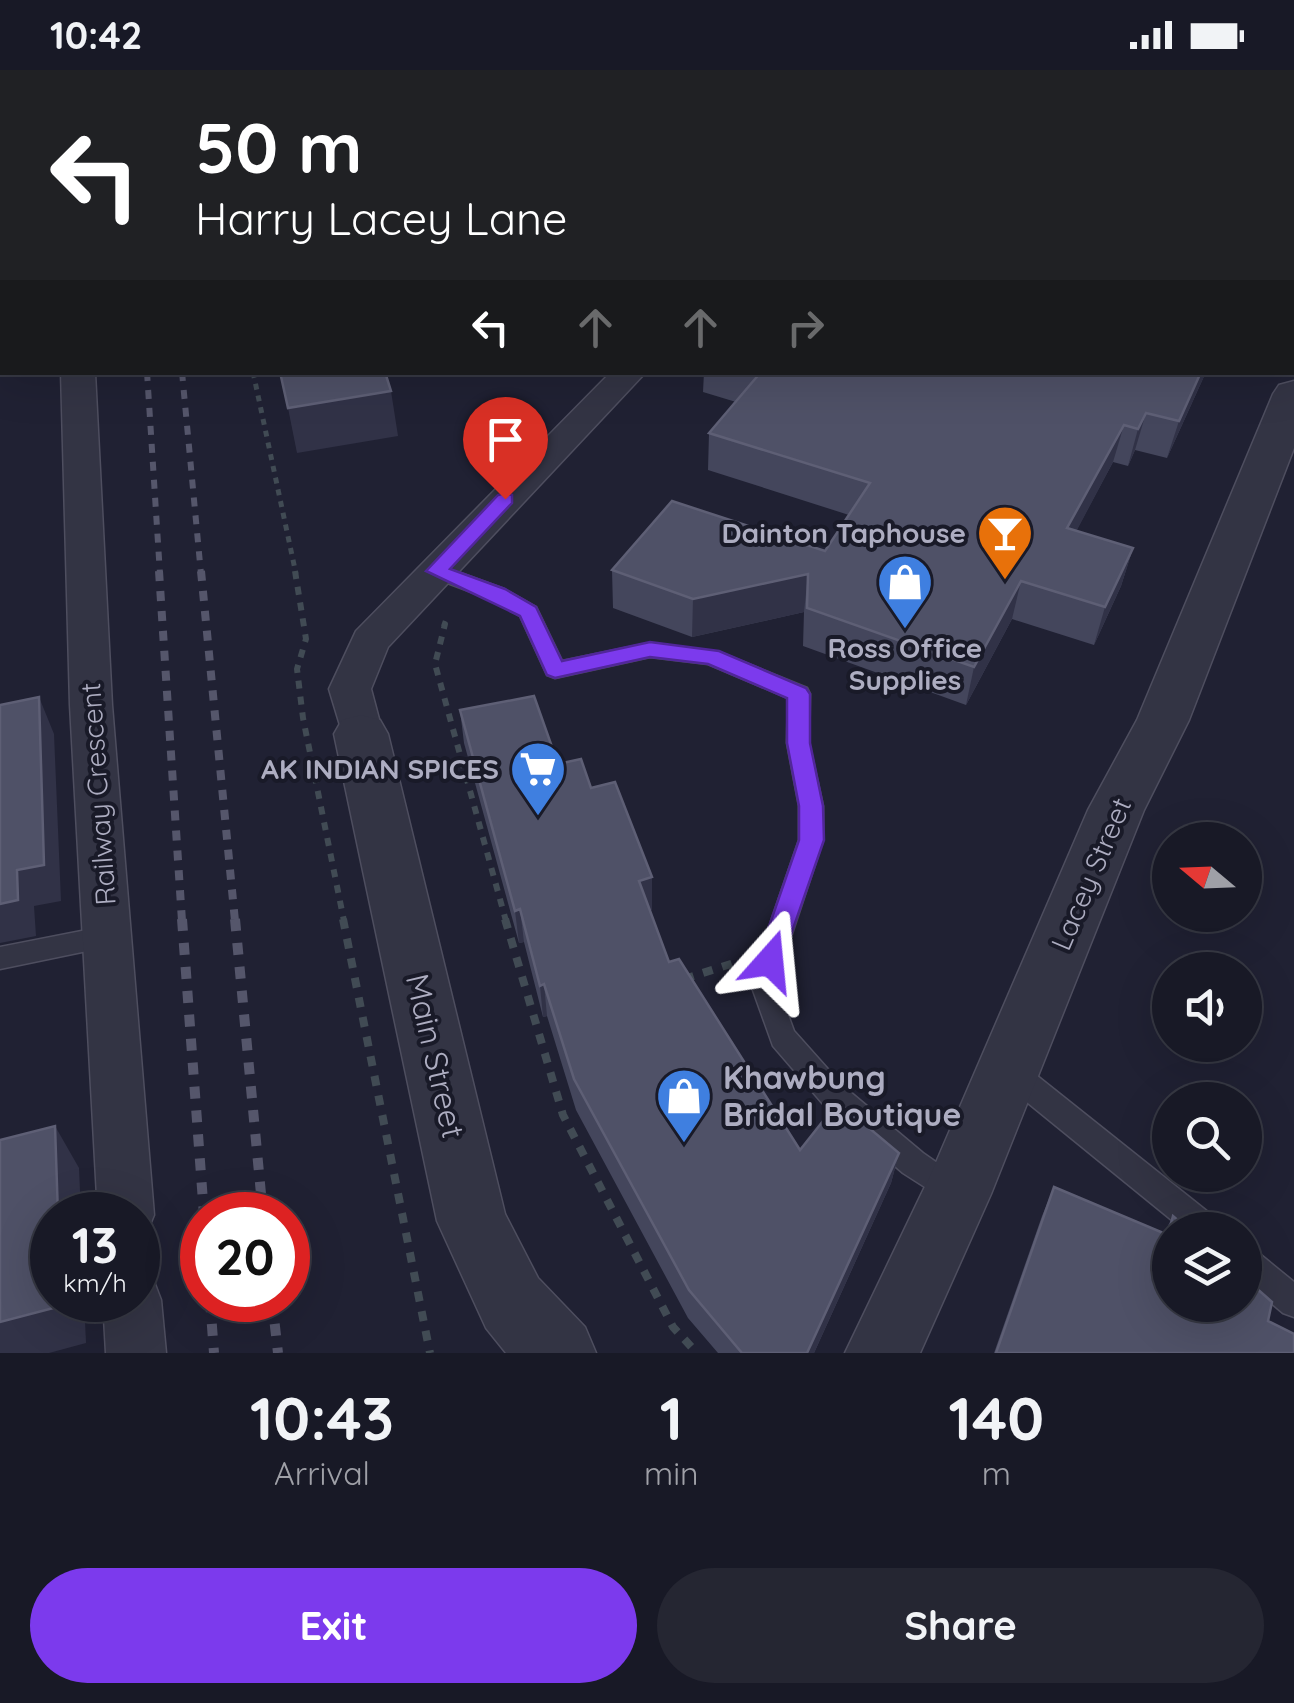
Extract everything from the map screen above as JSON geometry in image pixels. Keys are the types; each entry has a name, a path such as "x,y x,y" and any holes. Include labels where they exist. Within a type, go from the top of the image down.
{"street":[{"name":"Railway Crescent","path":"78,375 91,706 124,1192"},
{"path":"361,734 350,689 358,663 383,626 627,375"},
{"name":"Lacey Street","path":"882,1353 958,1194 1116,810 1163,720 1294,394"},
{"name":"Main Street","path":"361,734 472,1220 512,1303 559,1353"},
{"path":"134,1322 136,1353"}],"lane":[{"path":"436,571 498,594 528,612 555,670 650,650 712,657 798,694 798,743 811,806 812,840 762,982 783,1038 833,1094 913,1164 958,1194"},
{"path":"0,958 107,938"},
{"path":"1008,1069 1185,1212"},
{"path":"1262,1275 1294,1302"}],"path":[{"path":"446,624 434,652 435,664 563,1115 673,1327 697,1353"},
{"path":"668,984 744,959 770,961"},
{"path":"535,1027 554,1021"}],"building":[{"path":"281,375 386,375 391,391 288,408"},
{"path":"758,375 1200,375 1179,421 1146,413 1138,429 1124,425 1067,528 1133,548 1105,607 1021,581 974,667 807,608 808,574 693,599 612,570 672,501 825,551 870,483 709,433"},
{"path":"534,696 558,764 581,759 591,788 615,782 652,877 639,881 669,962 679,959 800,1150 838,1102 899,1153 807,1353 742,1353 689,1290 574,1079 544,984 540,986 520,909 515,911 460,710"},
{"path":"39,697 44,865 17,870 18,900 0,904 0,705"},
{"path":"55,1126 57,1192 30,1192 30,1314 0,1322 0,1140"},
{"path":"1054,1187 1152,1228 1152,1322 1262,1322 1262,1293 1272,1302 1268,1321 1294,1334 1294,1353 996,1353"}],"railway":[{"path":"147,375 160,574"},
{"path":"182,375 201,574"},
{"path":"159,571 182,921"},
{"path":"201,571 235,921"},
{"path":"182,919 202,1192"},
{"path":"235,919 261,1192"},
{"path":"212,1322 214,1353"},
{"path":"274,1322 278,1353"}],"place":[{"name":"Dainton Taphouse","path":"1005,582"},
{"name":"Ross Office Supplies","path":"905,631"},
{"name":"AK INDIAN SPICES","path":"538,818"},
{"name":"Khawbung Bridal Boutique","path":"684,1145"}],"route":[{"path":"505,499 436,571 498,594 528,612 555,670 650,650 712,657 798,694 798,743 811,806 812,840 770,961"}]}
